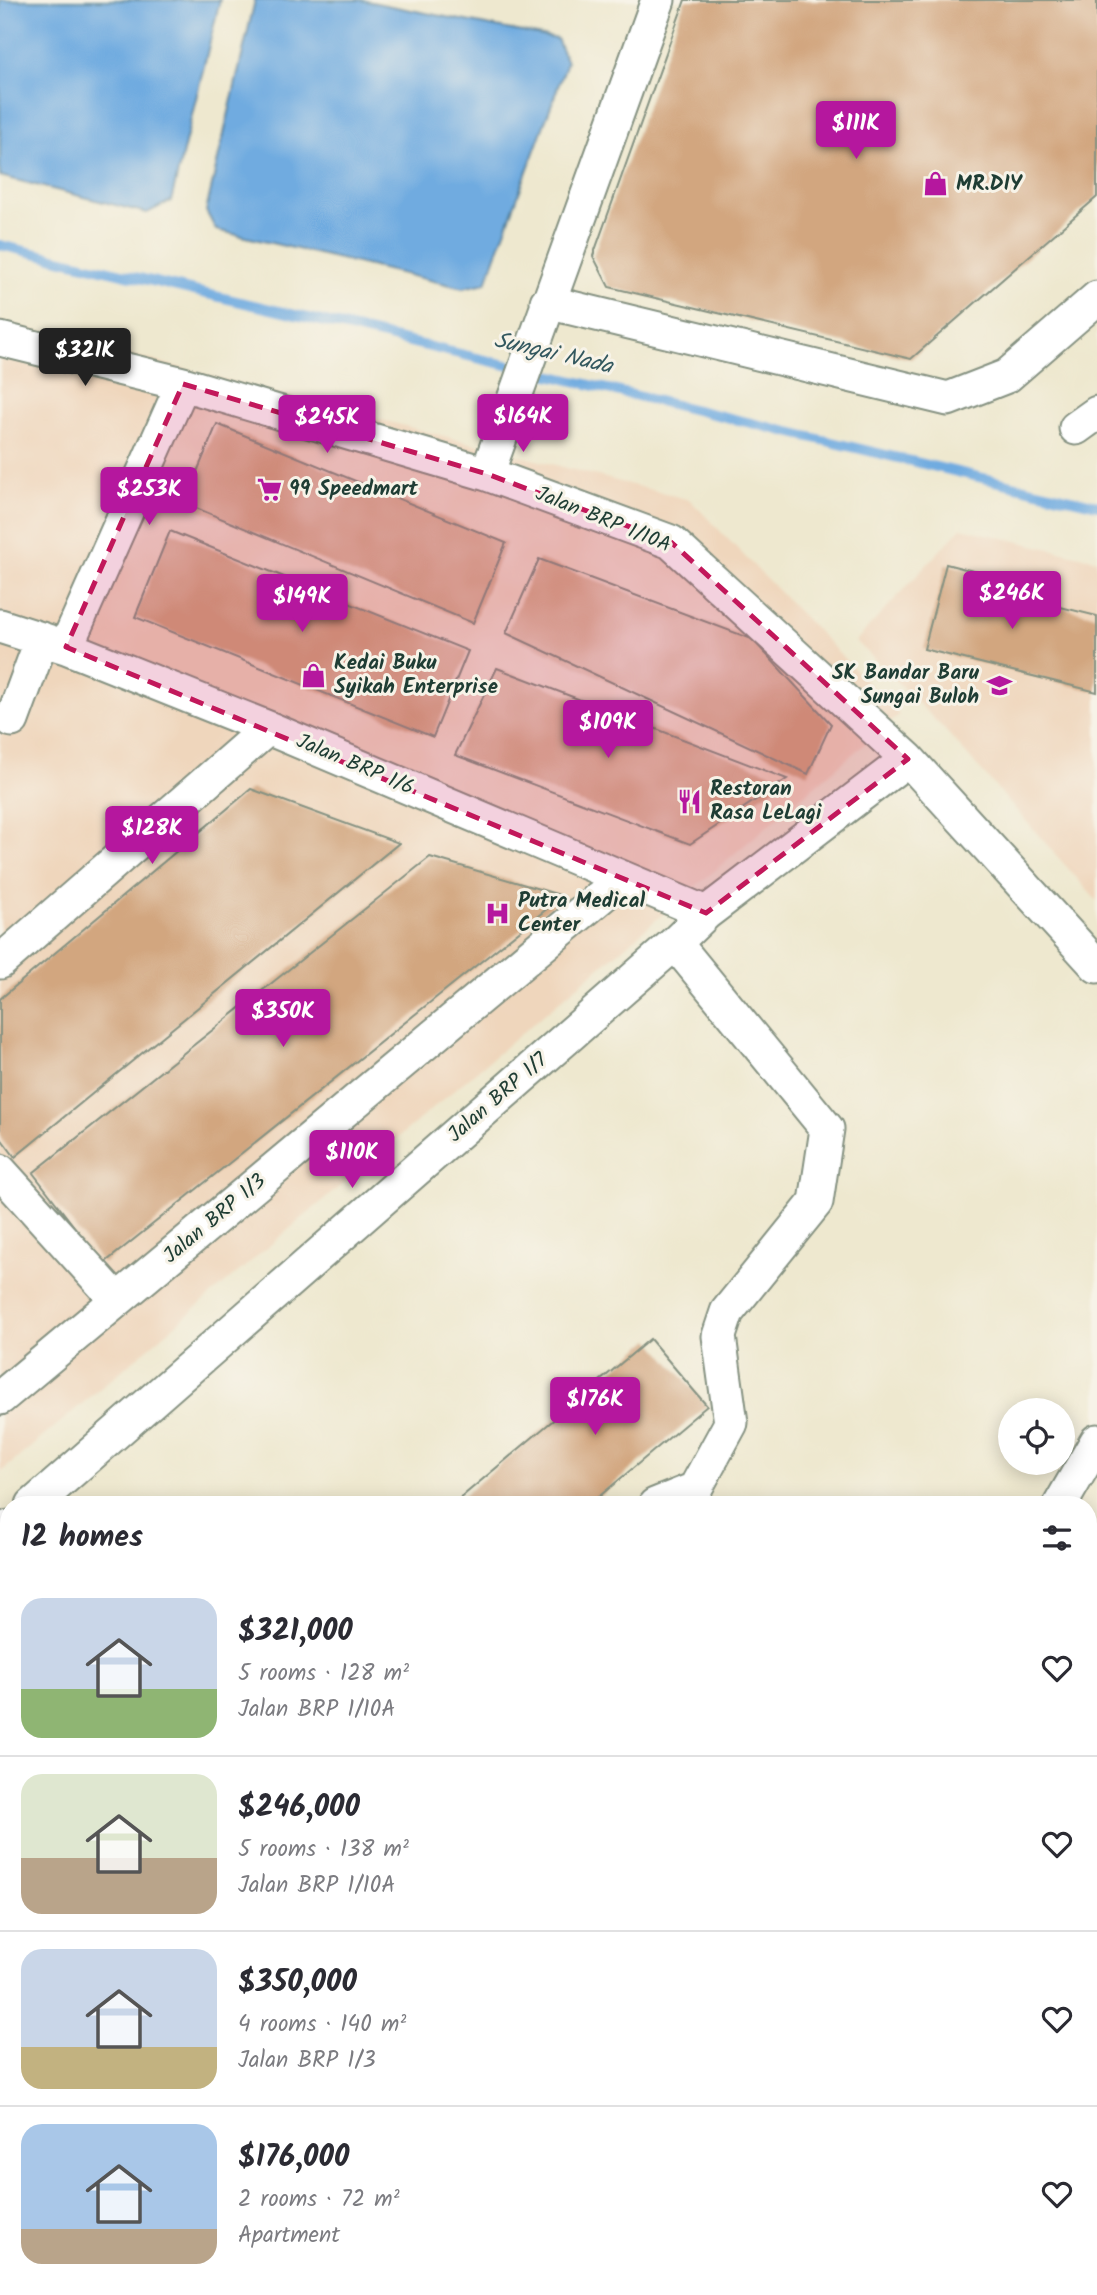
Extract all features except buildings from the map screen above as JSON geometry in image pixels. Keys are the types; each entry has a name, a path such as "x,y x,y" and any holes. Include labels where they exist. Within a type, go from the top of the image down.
{"street":[{"path":"487,474 547,302 659,0"},
{"path":"547,302 948,399 1007,376 1097,298"},
{"name":"Jalan BRP 1/10A","path":"0,340 183,384 487,474 671,542 908,759 1097,966"},
{"path":"12,720 54,643 183,384"},
{"path":"1097,413 1076,428 1097,432"},
{"name":"Jalan BRP 1/6","path":"0,626 54,643 268,728 706,913"},
{"path":"0,962 268,728"},
{"name":"Jalan BRP 1/7","path":"43,1496 706,913 908,759"},
{"name":"Jalan BRP 1/3","path":"0,1398 623,878"},
{"path":"675,943 827,1129 816,1202 727,1312 719,1336 731,1423 693,1496"},
{"path":"0,1171 117,1300"},
{"path":"1065,1496 1097,1441"}],"highlighted area":[{"path":"183,384 487,474 671,542 908,759 706,913 66,647"}],"shaded area":[{"path":"0,321 690,500 899,715 0,1473"},
{"name":"SK Bandar Baru Sungai Buloh","path":"961,528 1097,560 1097,901 944,729 856,641"}],"water":[{"path":"0,0 220,0 171,201 147,213 0,176"},
{"path":"255,0 361,0 557,39 567,62 486,283 463,288 216,230 206,211"}],"waterway":[{"name":"Sungai Nada","path":"0,245 1097,505"}],"place":[{"name":"MR.DIY","path":"936,184"},
{"name":"99 Speedmart","path":"269,489"},
{"name":"Kedai Buku Syikah Enterprise","path":"314,675"},
{"name":"SK Bandar Baru Sungai Buloh","path":"999,685"},
{"name":"Restoran Rasa LeLagi","path":"690,801"},
{"name":"Putra Medical Center","path":"498,913"}]}
